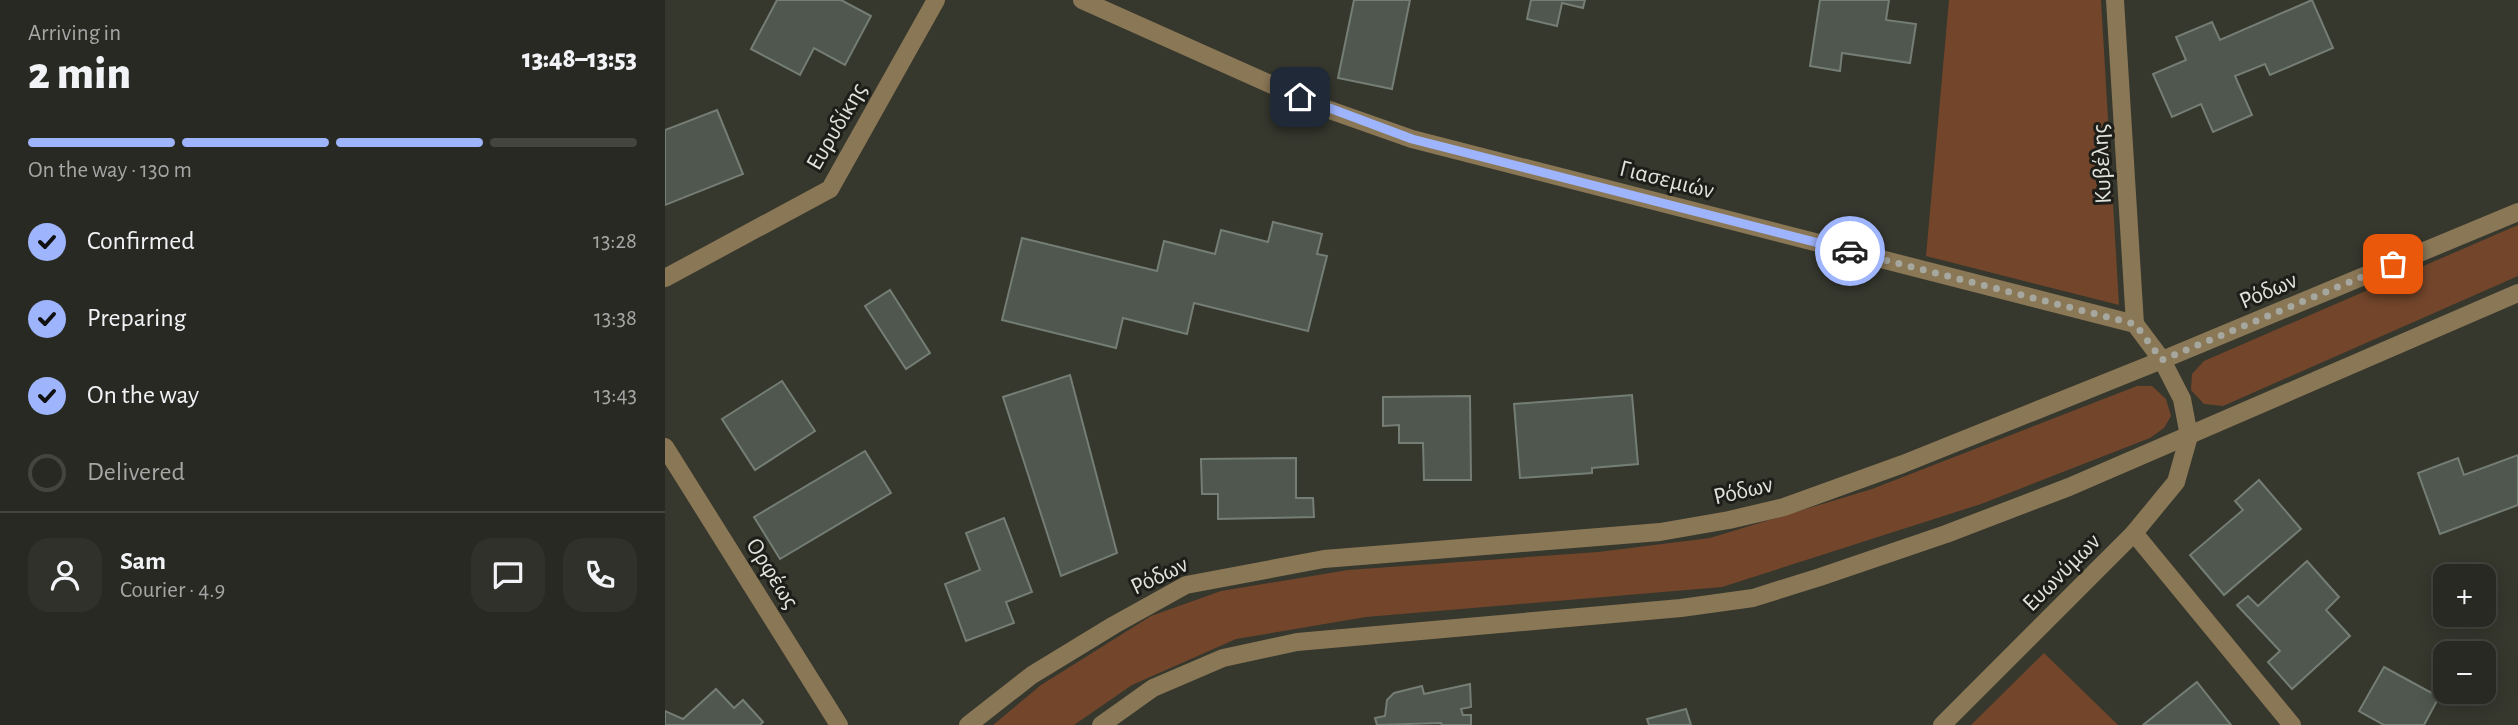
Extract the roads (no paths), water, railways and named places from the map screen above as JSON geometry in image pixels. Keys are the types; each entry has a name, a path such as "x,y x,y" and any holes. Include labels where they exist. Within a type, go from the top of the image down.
{"street":[{"name":"Ευρυδίκης","path":"665,278 830,189 936,0"},
{"name":"Γιασεμιών","path":"1082,0 1324,108 1412,139 2135,324"},
{"name":"Κυβέλης","path":"2115,0 2135,324"},
{"name":"Ρόδων","path":"968,725 1032,675 1186,584 1324,559 1660,532 1728,520 1784,506 1903,464 2518,212"},
{"path":"1101,725 1153,688 1211,663 1297,642 1681,608 1753,598 1946,534 2069,487 2518,293"},
{"path":"2135,324 2162,360 2182,399 2189,436"},
{"name":"Ευωνύμων","path":"1942,725 2134,533 2176,482 2189,436"},
{"name":"Ορφέως","path":"665,447 839,725"},
{"path":"2134,533 2291,725"}]}
